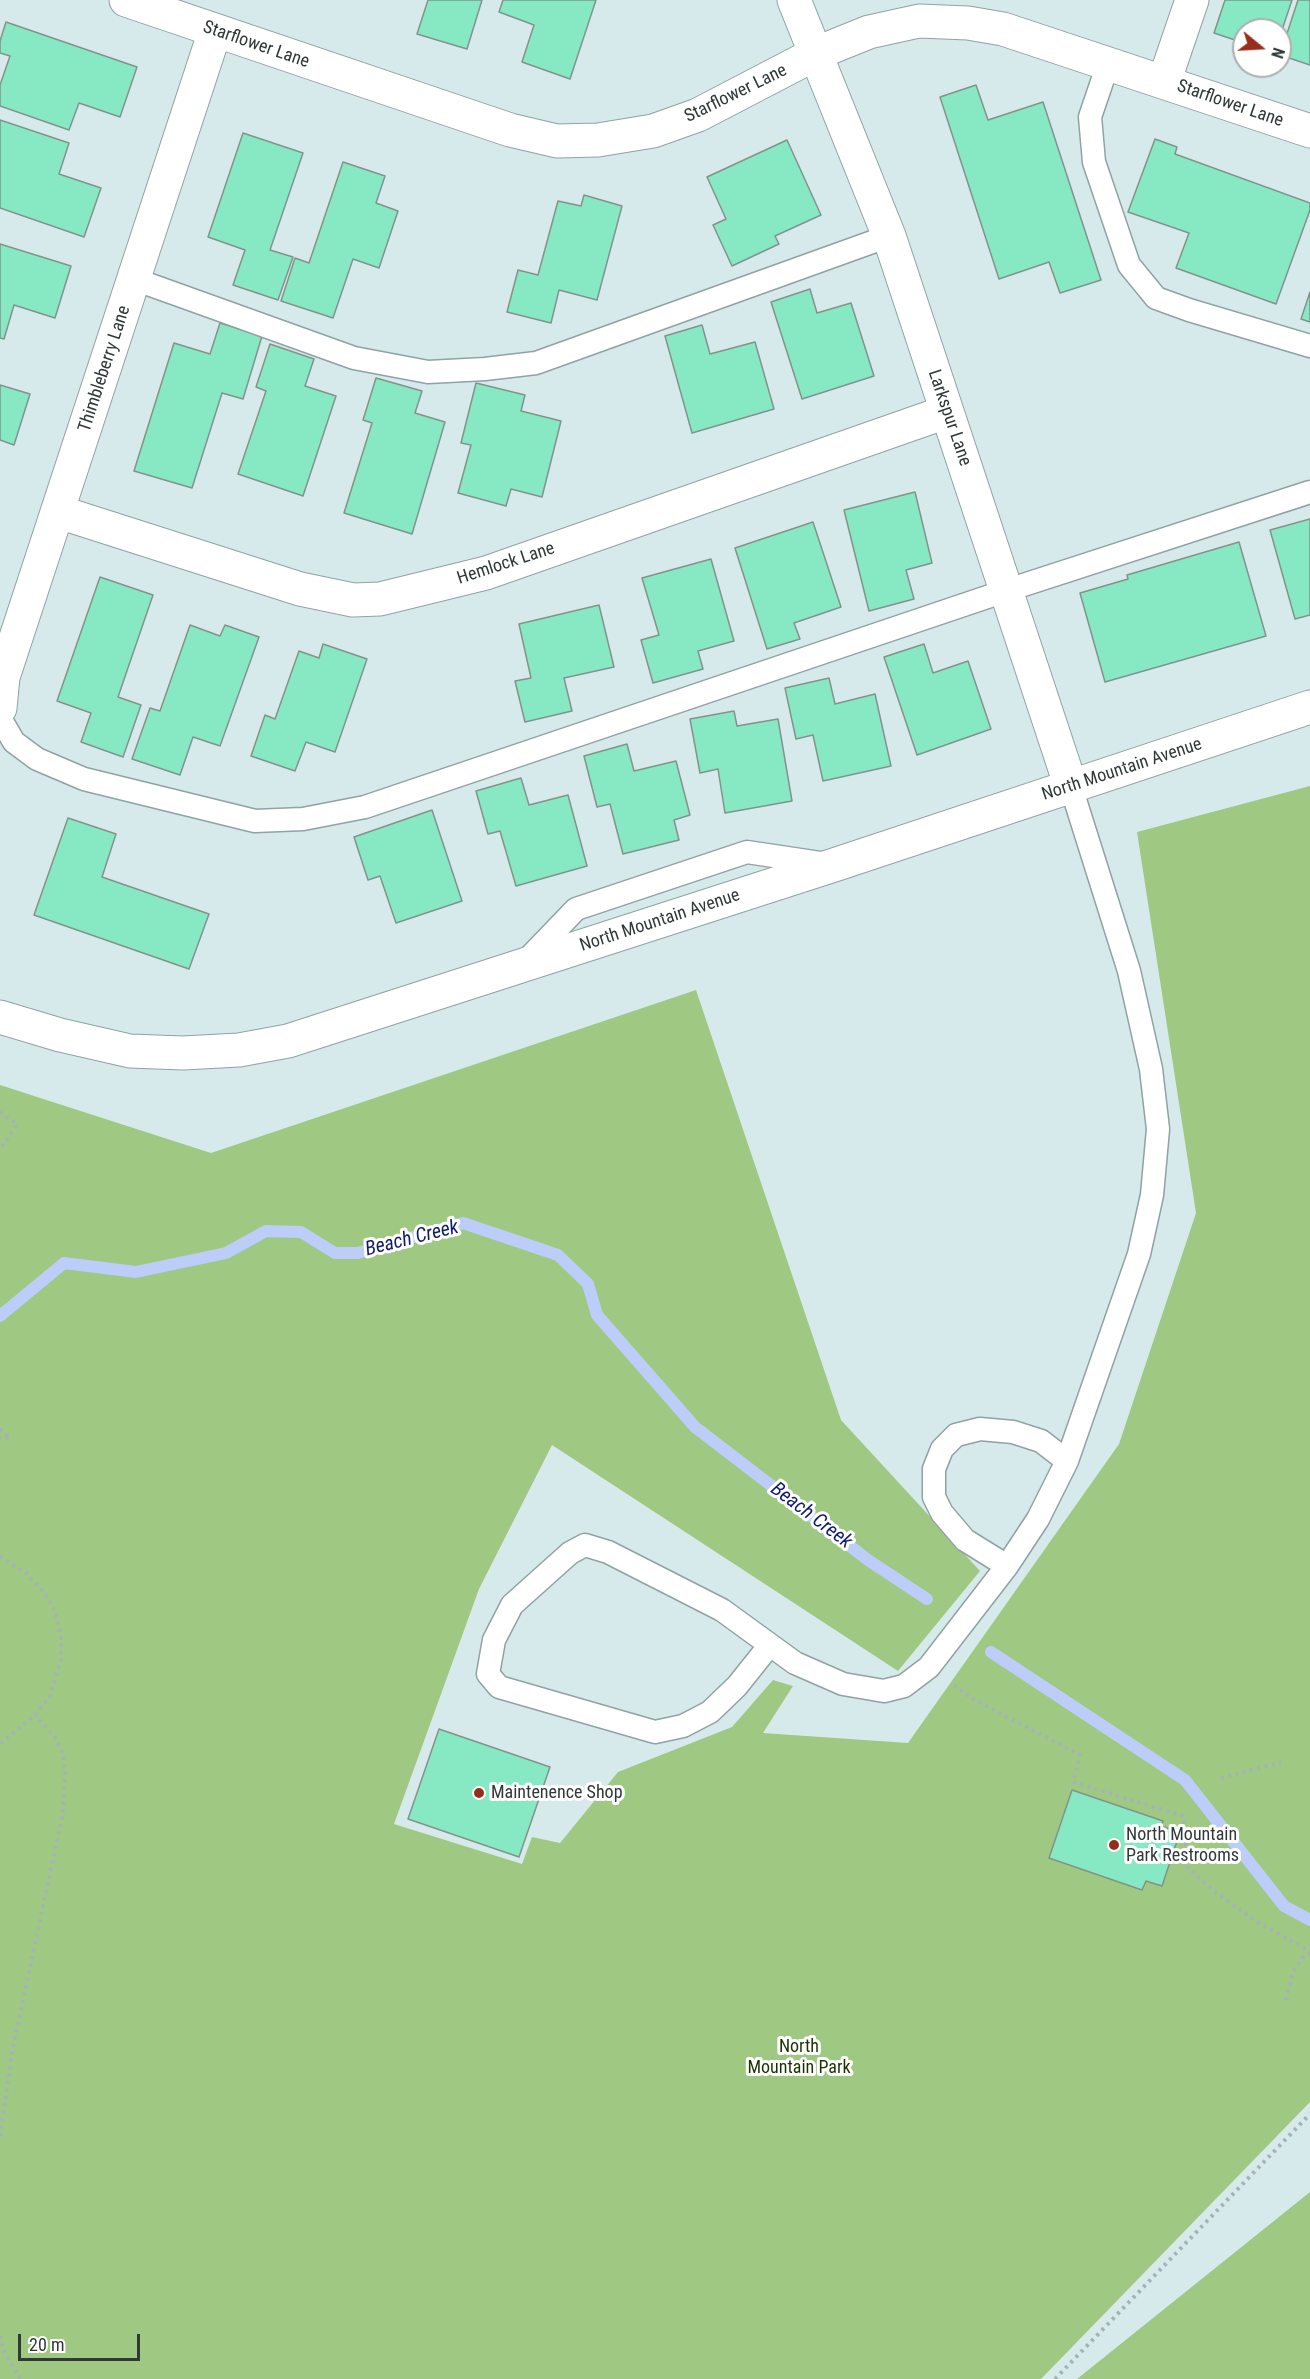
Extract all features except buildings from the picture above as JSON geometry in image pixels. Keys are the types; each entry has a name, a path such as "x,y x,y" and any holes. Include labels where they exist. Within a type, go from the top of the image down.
{"street":[{"name":"Starflower Lane","path":"126,0 510,130 557,141 598,140 653,131 698,115 817,53 869,32 919,21 968,22 1003,29 1310,131"},
{"name":"Larkspur Lane","path":"794,0 889,236 1008,590 1071,787"},
{"path":"1164,82 1192,0"},
{"name":"Thimbleberry Lane","path":"0,708 3,677 215,31"},
{"name":"Hemlock Lane","path":"59,512 300,589 352,600 380,599 486,573 946,411"},
{"name":"North Mountain Avenue","path":"0,1017 60,1035 130,1051 183,1053 239,1050 288,1041 834,865 1310,707"}],"lane":[{"path":"1108,64 1090,117 1094,162 1129,266 1156,298 1310,346"},
{"path":"134,279 354,358 428,372 485,369 536,363 889,236"},
{"path":"0,718 14,742 37,759 84,779 255,821 303,819 365,807 1008,590 1310,492"},
{"path":"769,1646 737,1686 710,1712 683,1726 655,1731 499,1687 488,1674 494,1640 512,1605 570,1553 585,1545 608,1552 722,1610 795,1663 843,1684 884,1690 904,1686 929,1667 1007,1566 1038,1519 1067,1461 1139,1254 1152,1195 1158,1129 1151,1069 1129,971 1071,787"},
{"path":"1007,1566 965,1540 942,1513 934,1497 934,1468 942,1449 956,1436 981,1429 1013,1432 1041,1441 1067,1461"}],"path":[{"path":"0,1112 17,1124 0,1150"},
{"path":"0,1429 10,1438 0,1438"},
{"path":"0,1556 27,1574 44,1592 55,1611 61,1636 61,1659 50,1696 35,1715 0,1744"},
{"path":"929,1667 971,1698 1080,1755 1073,1782 1184,1816 1188,1868 1215,1892 1257,1922 1310,1952 1302,1958 1293,1972 1286,2000"},
{"path":"0,2136 13,2047 63,1813 65,1773 62,1751 54,1736 35,1715"},
{"path":"1221,1778 1281,1762"},
{"path":"1055,2379 1310,2114"},
{"path":"0,2336 3,2350 21,2379"}],"green space":[{"name":"North Mountain Park","path":"1310,786 1310,2102 1041,2379 0,2379 0,1085 211,1153 696,990 841,1420 980,1571 898,1671 552,1445 479,1589 394,1824 522,1864 532,1837 560,1843 618,1772 732,1727 773,1680 793,1686 763,1733 908,1743 1119,1444 1196,1213 1137,832"},
{"path":"1310,2192 1310,2379 1077,2379"}],"waterway":[{"name":"Beach Creek","path":"0,1316 64,1263 136,1272 226,1253 266,1231 301,1232 335,1253 358,1253 463,1223 558,1255 588,1284 597,1315 695,1427 868,1560 927,1599"},
{"name":"Beach Creek","path":"991,1652 1185,1780 1284,1906 1310,1920"}],"place":[{"name":"Maintenence Shop","path":"479,1793"},
{"name":"North Mountain Park Restrooms","path":"1114,1845"}]}
